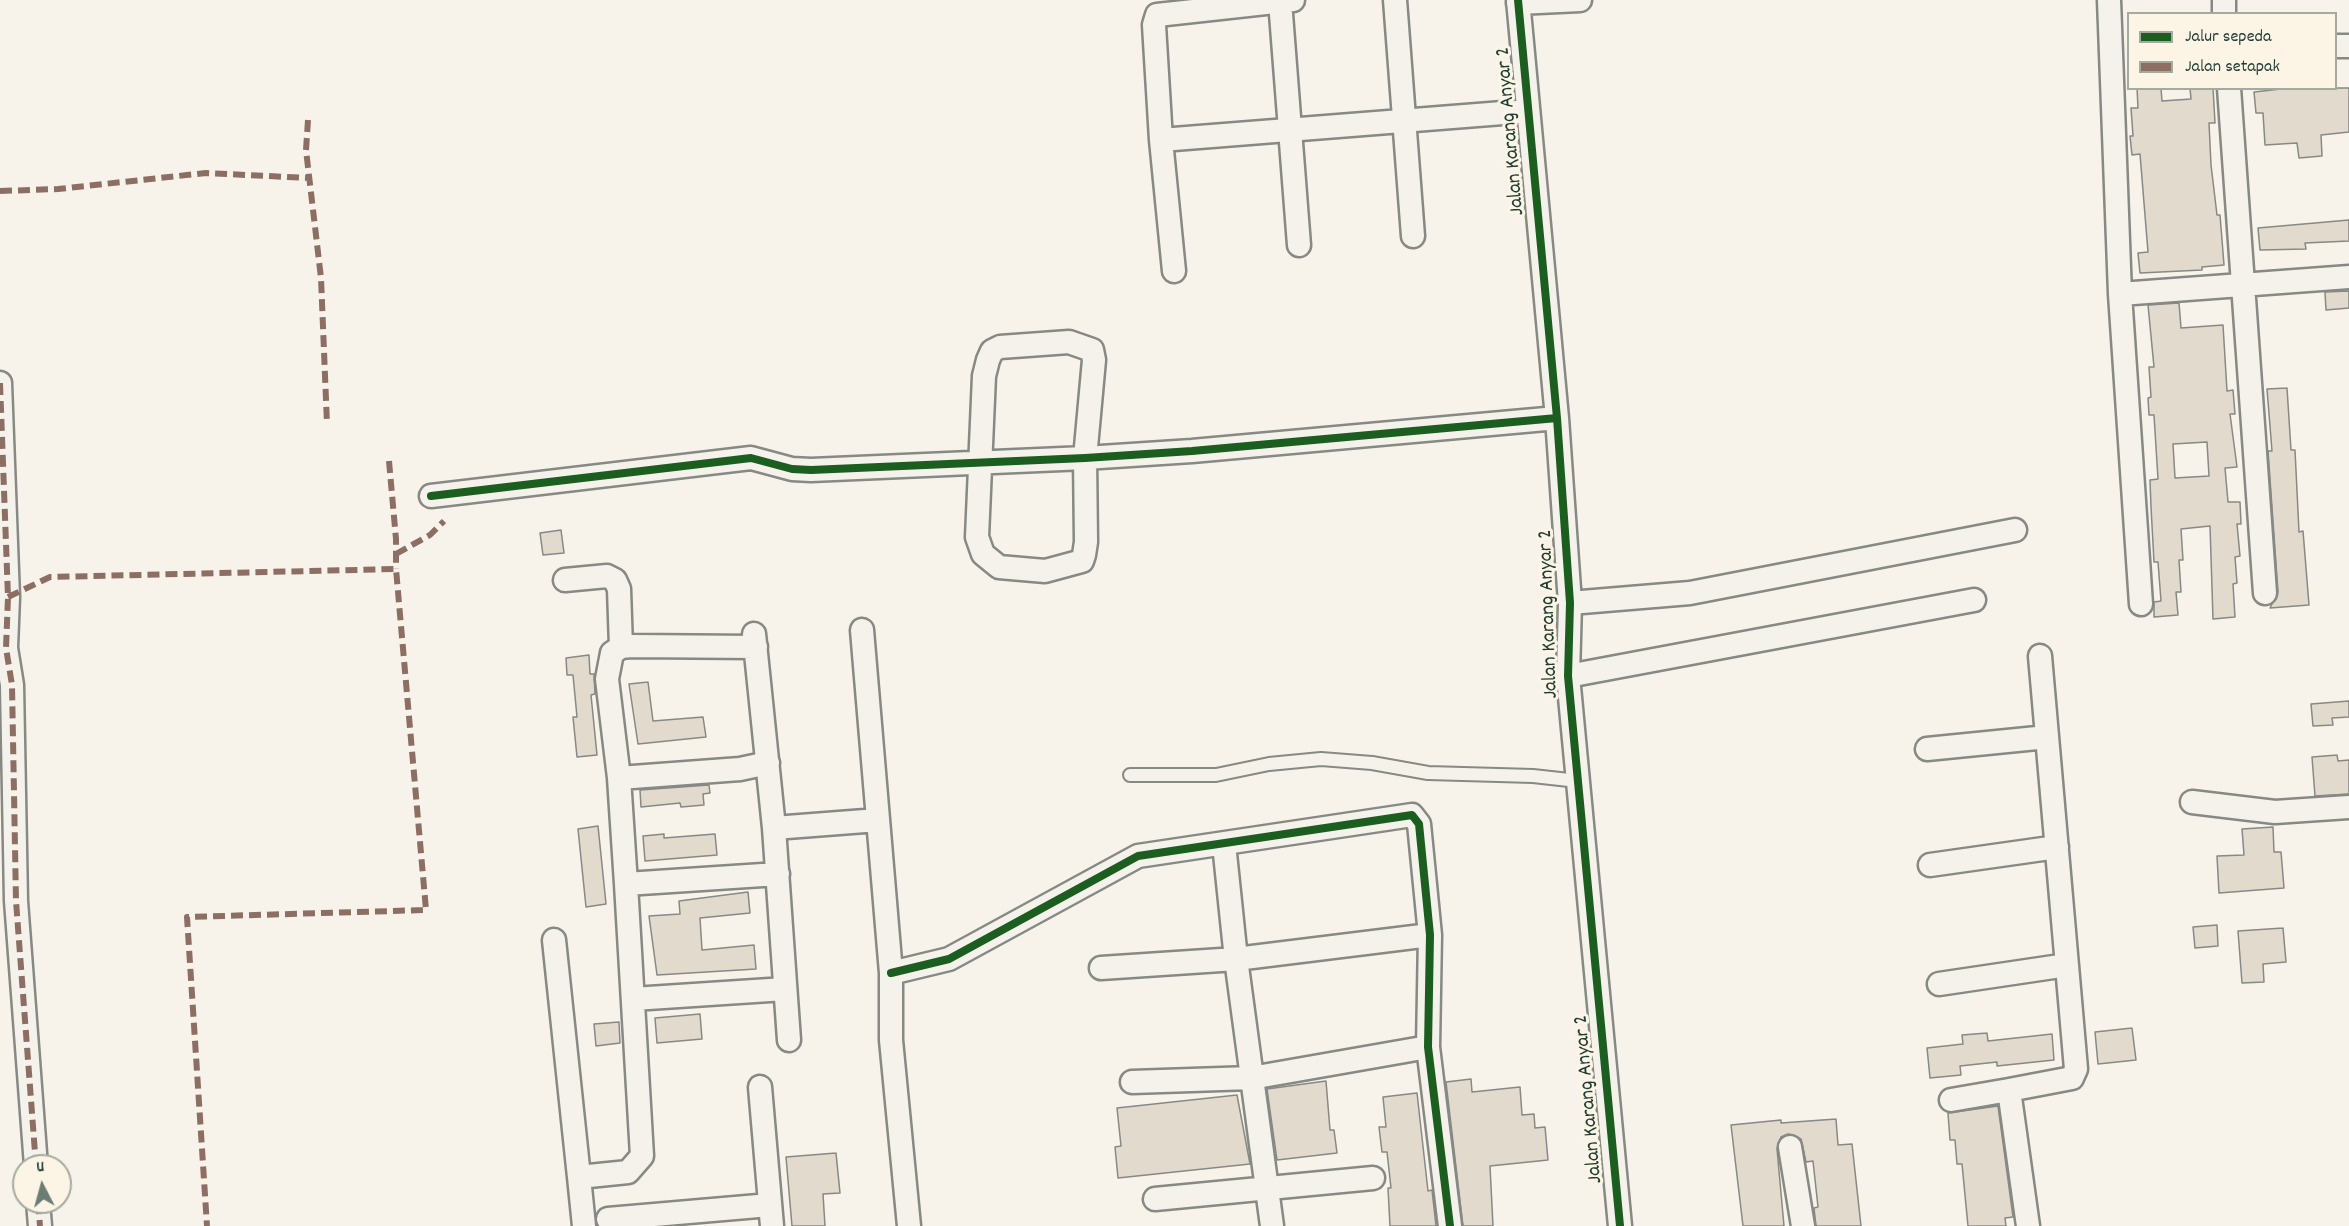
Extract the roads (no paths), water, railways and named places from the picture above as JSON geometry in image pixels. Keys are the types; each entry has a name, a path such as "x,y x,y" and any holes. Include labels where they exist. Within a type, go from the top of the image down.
{"street":[{"path":"1395,0 1413,236"},
{"path":"1518,2 1580,0"},
{"path":"2109,0 2120,294 2141,604"},
{"path":"1174,271 1161,140 1154,25 1157,15 1286,1 1290,129 1299,244"},
{"name":"Jalan Karang Anyar 2","path":"1518,2 1557,418 1570,603 1568,676 1620,1226"},
{"path":"2229,90 2241,285 2265,593"},
{"path":"1161,140 1528,111"},
{"path":"2120,294 2349,277"},
{"path":"1069,342 1092,350 1094,360 1085,458 1084,555 1082,561 1046,571 999,567 983,554 977,537 980,462 984,376 992,351 1000,347 1069,342"},
{"path":"0,383 8,597 6,648 12,685 16,901 35,1154"},
{"path":"431,496 751,458 792,470 811,470 1085,458 1192,451 1557,418"},
{"path":"1570,603 1690,593 2015,530"},
{"path":"565,580 608,576 615,580 619,589 621,648"},
{"path":"1568,676 1974,600"},
{"path":"862,630 891,973 891,1040 909,1226"},
{"path":"579,1177 628,1172 642,1156 619,778 607,679 612,653 621,648 755,640 778,874 789,1040"},
{"path":"1951,1100 2072,1078 2075,1075 2040,656"},
{"path":"1927,749 2047,737"},
{"path":"619,778 740,769 768,763"},
{"path":"2192,802 2275,812 2349,807"},
{"path":"891,973 949,959 1138,856 1412,815 1419,824 1430,935 1428,1047 1450,1226"},
{"path":"774,828 878,820"},
{"path":"1224,844 1236,959 1272,1226"},
{"path":"1930,865 2057,847"},
{"path":"626,884 778,874"},
{"path":"1101,968 1236,959 1430,935"},
{"path":"554,940 584,1226"},
{"path":"1938,984 2067,965"},
{"path":"633,999 785,989"},
{"path":"1132,1082 1251,1078 1428,1047"},
{"path":"608,1219 771,1215 760,1087"},
{"path":"2009,1090 2028,1226"},
{"path":"1790,1147 1803,1226"},
{"path":"1155,1200 1373,1178"}],"lane":[{"path":"1130,775 1216,775 1269,764 1321,759 1372,763 1428,773 1533,776 1578,781"}]}
